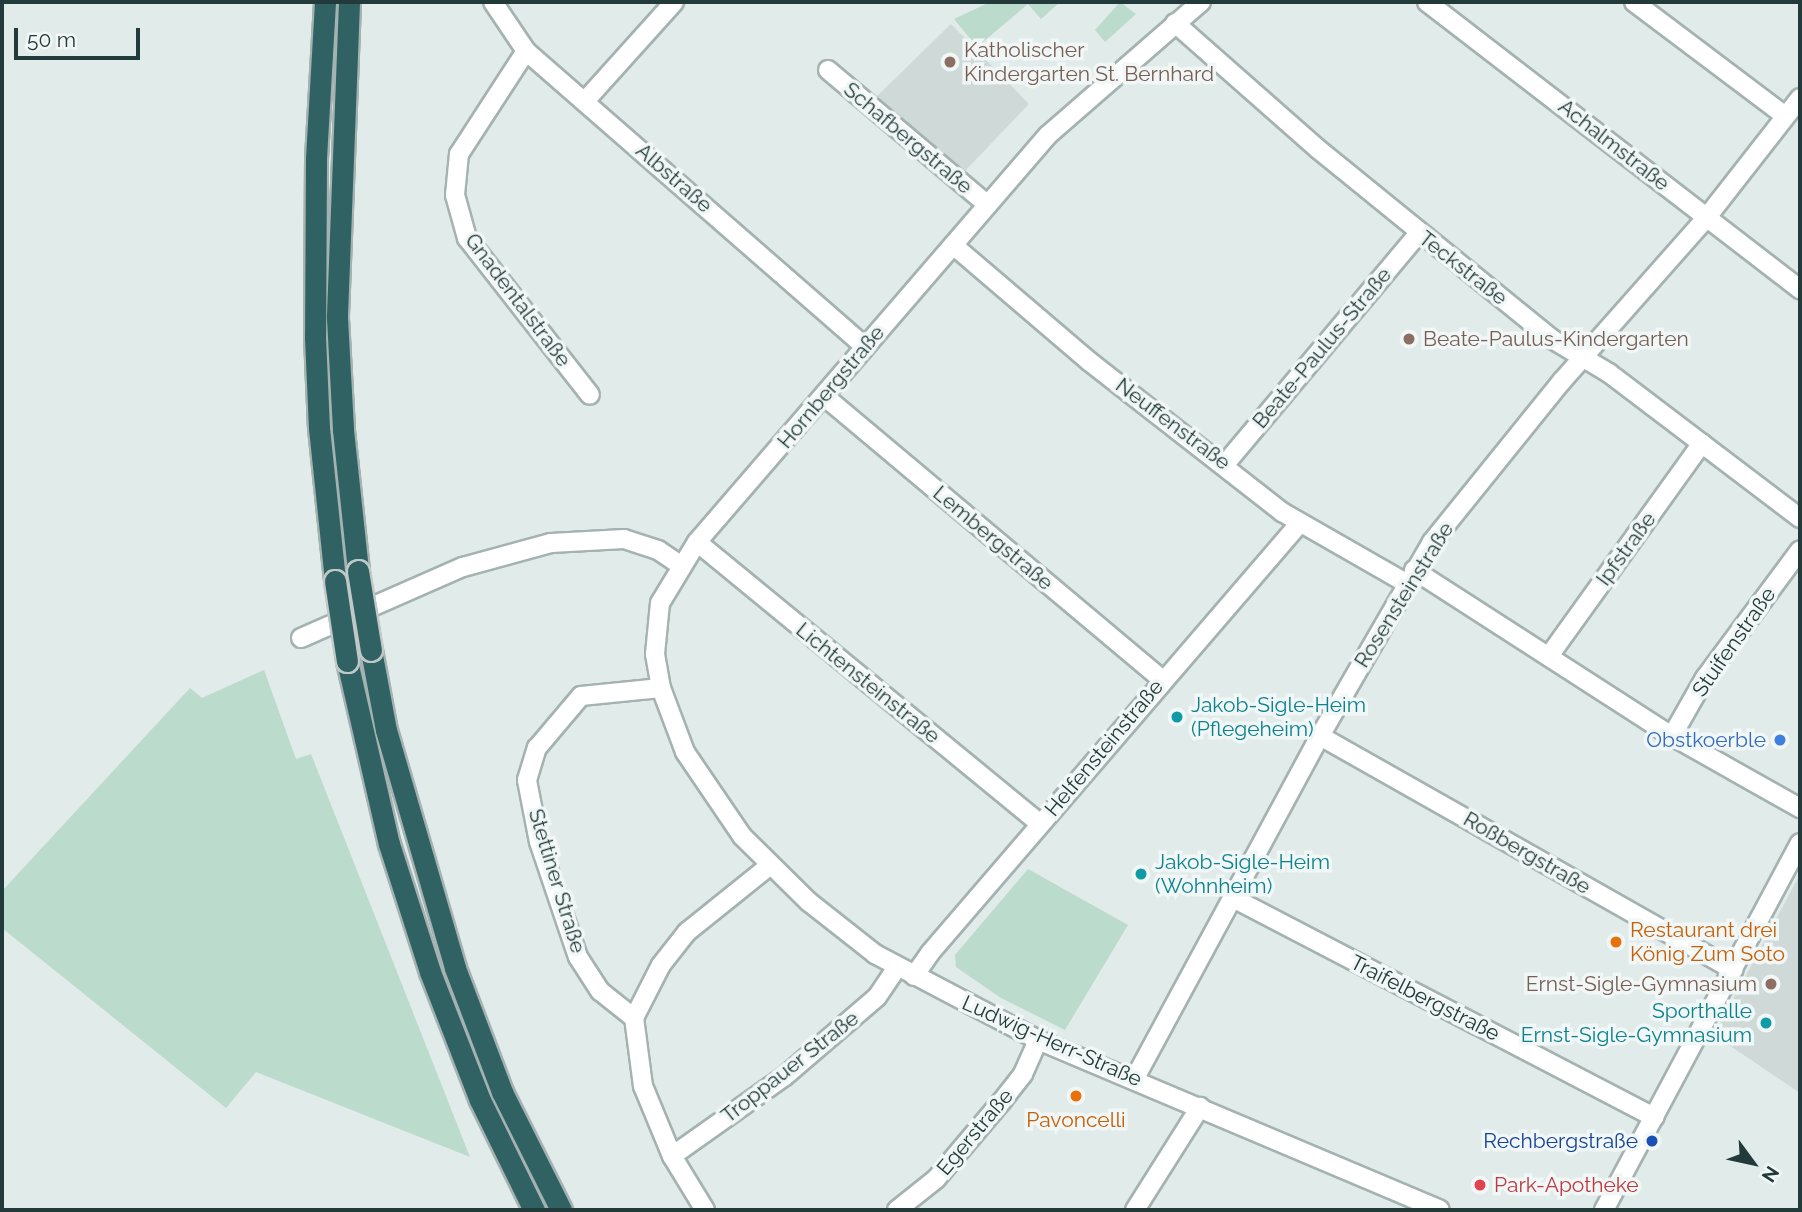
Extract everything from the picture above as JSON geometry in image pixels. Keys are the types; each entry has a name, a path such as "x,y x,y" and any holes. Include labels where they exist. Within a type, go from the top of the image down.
{"highway":[{"path":"325,2 316,159 315,337 319,428 335,581 347,661 390,844 430,972 480,1100 534,1210"},
{"path":"349,2 337,318 343,430 358,571 371,650 401,790 455,968 502,1092 561,1210"}],"street":[{"name":"Albstraße","path":"493,2 526,51 865,346"},
{"path":"585,102 674,2"},
{"name":"Hornbergstraße","path":"680,565 696,542 1072,110 1201,2"},
{"name":"Achalmstraße","path":"1427,2 1800,289"},
{"path":"1634,2 1784,116"},
{"name":"Teckstraße","path":"1175,23 1419,233 1552,339 1702,443 1800,518"},
{"name":"Gnadentalstraße","path":"526,51 459,154 455,195 467,238 590,395"},
{"name":"Schafbergstraße","path":"828,71 988,205"},
{"name":"Rosensteinstraße","path":"1135,1078 1320,736 1410,577 1440,531 1583,358 1707,217 1800,98"},
{"name":"Beate-Paulus-Straße","path":"1226,463 1419,233"},
{"name":"Neuffenstraße","path":"953,245 1090,362 1226,463 1299,524 1410,577 1549,656 1672,736 1800,808"},
{"name":"Lembergstraße","path":"824,396 1162,680"},
{"name":"Ipfstraße","path":"1549,656 1702,443"},
{"name":"Helfensteinstraße","path":"914,976 1162,680 1270,562 1299,524"},
{"path":"301,638 508,552 592,537 645,544 680,565"},
{"name":"Lichtensteinstraße","path":"696,542 1040,824"},
{"name":"Stuifenstraße","path":"1672,736 1705,678 1800,550"},
{"name":"Ludwig-Herr-Straße","path":"680,565 656,622 661,688 673,728 696,771 769,866 847,934 897,967 1038,1040 1135,1078 1440,1210"},
{"name":"Stettiner Straße","path":"634,1018 600,991 578,957 539,842 527,780 537,748 581,696 661,688"},
{"name":"Roßbergstraße","path":"1320,736 1733,971"},
{"path":"1604,1210 1800,844"},
{"path":"705,1210 672,1156 643,1087 634,1018 661,965 687,932 769,866"},
{"name":"Traifelbergstraße","path":"1233,898 1654,1117"},
{"name":"Troppauer Straße","path":"672,1156 785,1076 877,997 897,967"},
{"name":"Egerstraße","path":"897,1210 936,1179 1002,1101 1023,1074 1038,1040"},
{"path":"1135,1210 1200,1107"}],"shaded area":[{"name":"Katholischer Kindergarten St. Bernhard","path":"951,24 1029,104 962,174 873,100"},
{"name":"Ernst-Sigle-Gymnasium","path":"1800,874 1800,1093 1714,1035"}],"green space":[{"path":"990,2 1060,2 1041,19 1028,4 977,47 954,19"},
{"path":"1120,2 1136,14 1105,42 1095,30"},
{"path":"264,670 296,759 311,754 470,1157 256,1072 226,1108 2,928 2,891 190,688 202,698"},
{"path":"1028,869 1128,925 1065,1030 1001,998 956,967 955,955"}],"place":[{"name":"Katholischer Kindergarten St. Bernhard","path":"950,62"},
{"name":"Beate-Paulus-Kindergarten","path":"1409,339"},
{"name":"Jakob-Sigle-Heim (Pflegeheim)","path":"1177,717"},
{"name":"Obstkoerble","path":"1780,740"},
{"name":"Jakob-Sigle-Heim (Wohnheim)","path":"1141,874"},
{"name":"Restaurant drei König Zum Soto","path":"1616,942"},
{"name":"Ernst-Sigle-Gymnasium","path":"1771,984"},
{"name":"Sporthalle Ernst-Sigle-Gymnasium","path":"1766,1023"},
{"name":"Pavoncelli","path":"1076,1096"},
{"name":"Rechbergstraße","path":"1652,1141"},
{"name":"Park-Apotheke","path":"1480,1185"}]}
